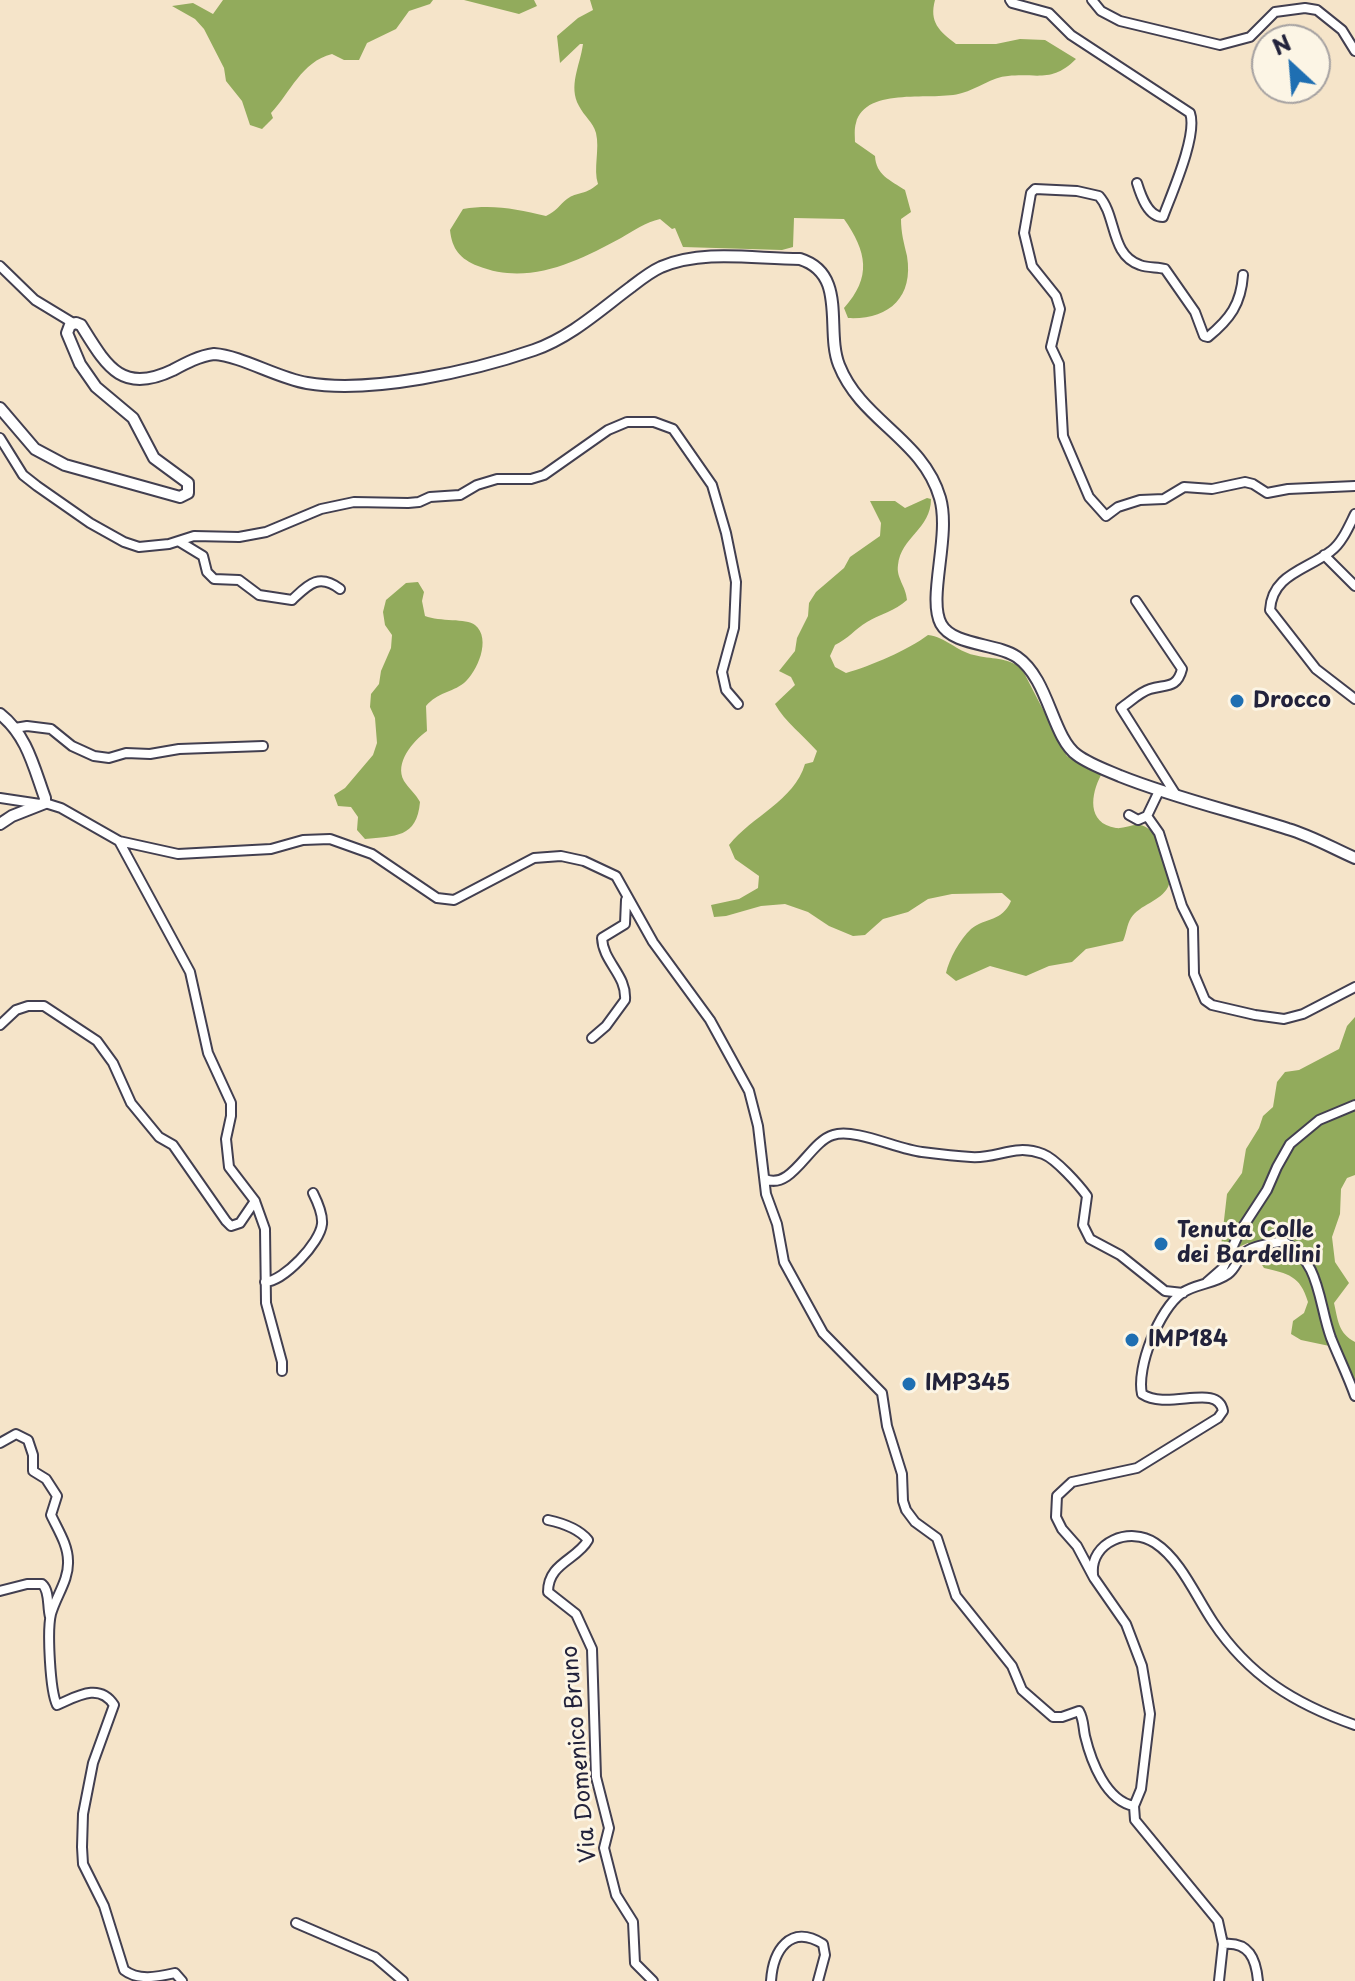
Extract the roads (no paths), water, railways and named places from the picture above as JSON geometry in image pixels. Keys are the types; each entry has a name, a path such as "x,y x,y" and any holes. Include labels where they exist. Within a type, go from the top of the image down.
{"street":[{"path":"1010,0 1049,13 1071,35 1188,110 1193,121 1180,172 1163,217 1153,214 1142,199 1137,183"},
{"path":"1092,0 1101,11 1120,21 1220,45 1250,37 1275,12 1305,8 1317,10 1342,30 1355,51"},
{"path":"1243,275 1241,298 1220,327 1208,337 1204,336 1195,312 1165,269 1140,265 1126,256 1099,196 1047,188 1035,189 1031,193 1024,233 1032,266 1056,296 1060,309 1051,347 1059,364 1063,436 1089,497 1106,516 1118,507 1140,500 1164,499 1184,487 1212,489 1245,482 1267,493 1355,486"},
{"path":"0,266 35,300 81,325 109,368 138,380 153,379 200,357 214,354 303,382 345,385 391,382 490,363 536,349 572,332 644,277 672,263 702,256 800,259 809,262 819,269 833,301 834,348 845,377 867,408 915,451 940,497 945,532 937,594 941,624 952,634 973,643 1003,649 1020,659 1034,674 1066,743 1076,754 1159,791 1289,829 1323,841 1355,858"},
{"path":"0,408 35,449 65,465 177,497 186,495 189,488 186,481 154,458 133,418 88,378 67,333 73,323"},
{"path":"0,438 23,475 90,523 139,547 180,542 194,536 239,537 266,532 307,514 354,502 419,502 430,497 460,495 477,485 497,479 531,479 544,475 608,430 627,422 654,422 673,429 681,438 712,485 717,500 736,582 734,628 722,672 726,690 738,704"},
{"path":"1355,514 1334,549 1282,579 1275,589 1270,610 1316,669 1355,699"},
{"path":"180,542 203,556 210,576 239,580 259,595 292,600 302,587 320,582 336,585 340,589"},
{"path":"1324,555 1355,586"},
{"path":"1136,601 1182,669 1180,679 1174,685 1149,689 1121,708 1176,796"},
{"path":"0,714 15,728 35,766 43,804"},
{"path":"15,728 51,729 72,746 94,756 109,758 126,753 263,746"},
{"path":"1129,815 1138,820 1147,816 1159,791"},
{"path":"0,798 61,808 119,841 178,854 271,849 303,840 330,839 372,854 437,898 454,900 534,858 561,856 584,861 616,876 653,942 704,1011 749,1091 758,1126 766,1194 777,1224 784,1262 823,1333 882,1393 887,1426 902,1474 906,1510 940,1544 956,1596 1007,1660 1022,1690 1053,1717 1079,1711 1084,1721 1087,1744 1099,1773 1112,1794 1123,1804 1134,1806"},
{"path":"0,824 6,815 43,804"},
{"path":"1147,816 1159,833 1182,906 1193,928 1194,974 1205,1000 1212,1005 1284,1019 1303,1014 1355,987"},
{"path":"119,841 190,972 208,1053 231,1103 226,1154 229,1167 255,1201 265,1229 266,1303 282,1371"},
{"path":"592,1038 606,1026 625,1000 624,982 609,959 602,938 625,924 627,898"},
{"path":"0,1025 10,1014 35,1005 44,1006 81,1029 108,1053 131,1103 159,1137 173,1145 231,1226 240,1223 255,1201"},
{"path":"1203,1285 1223,1268 1239,1233 1267,1190 1290,1144 1319,1120 1355,1105"},
{"path":"765,1179 777,1181 794,1172 812,1147 834,1134 854,1134 893,1147 971,1157 1016,1148 1042,1154 1052,1159 1087,1196 1083,1225 1090,1239 1120,1255 1165,1291 1183,1293"},
{"path":"265,1282 280,1278 290,1270 319,1235 321,1213 313,1193"},
{"path":"1219,1981 1223,1944 1218,1921 1135,1820 1134,1806 1141,1789 1150,1714 1142,1666 1126,1624 1056,1517 1057,1496 1072,1482 1137,1468 1209,1425 1223,1411 1214,1397 1176,1401 1158,1400 1142,1394 1139,1376 1157,1323 1183,1293 1230,1273 1241,1256 1257,1247 1283,1241 1295,1247 1310,1266 1331,1337 1345,1365 1355,1396"},
{"path":"0,1443 19,1434 28,1440 33,1455 33,1471 46,1479 57,1496 51,1515 63,1539 69,1565 50,1617"},
{"name":"Via Domenico Bruno","path":"548,1520 567,1526 588,1540 585,1546 559,1566 548,1592 576,1614 592,1649 596,1777 609,1828 605,1855 616,1895 633,1922 635,1963 653,1981"},
{"path":"1094,1578 1094,1558 1107,1543 1131,1536 1152,1541 1177,1567 1226,1642 1270,1685 1311,1707 1355,1725"},
{"path":"0,1591 27,1584 42,1584 47,1590 51,1674 57,1705 89,1692 109,1697 114,1705 93,1763 83,1814 83,1864 104,1906 128,1976 146,1981 175,1973 182,1981"},
{"path":"296,1923 375,1957 403,1981"},
{"path":"771,1981 772,1963 779,1950 787,1942 803,1937 818,1941 825,1949 818,1981"},
{"path":"1223,1944 1240,1945 1250,1952 1257,1967 1258,1981"}],"place":[{"name":"Drocco","path":"1237,701"},
{"name":"Tenuta Colle dei Bardellini","path":"1161,1244"},
{"name":"IMP184","path":"1132,1340"},
{"name":"IMP345","path":"909,1384"}]}
